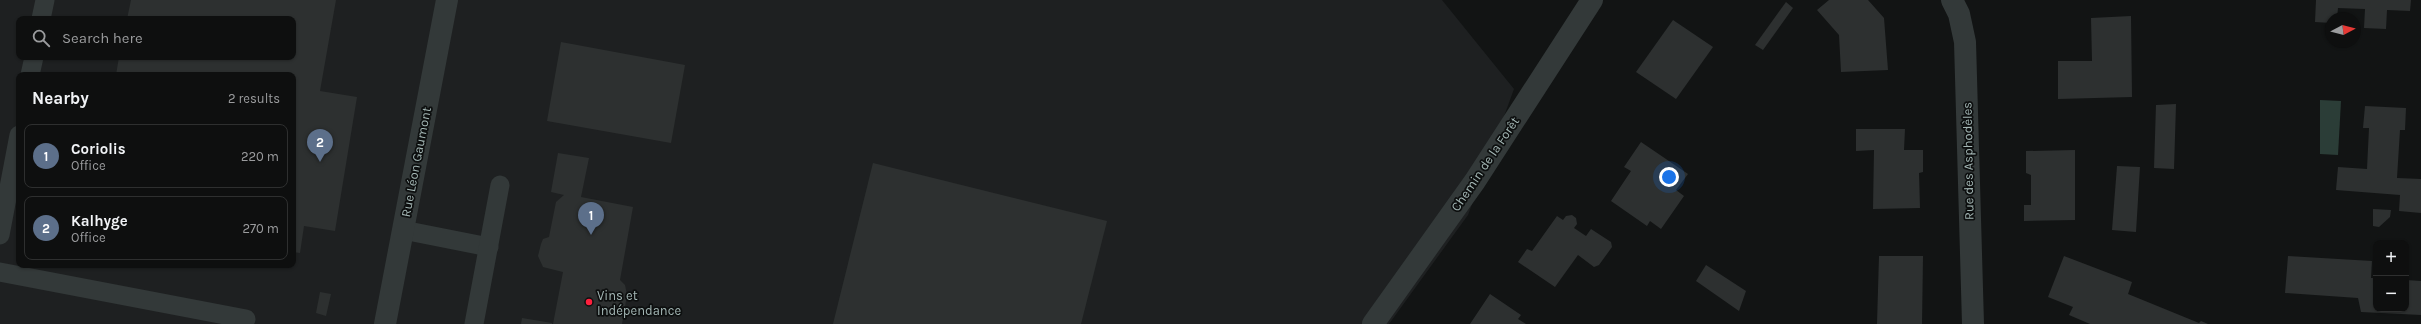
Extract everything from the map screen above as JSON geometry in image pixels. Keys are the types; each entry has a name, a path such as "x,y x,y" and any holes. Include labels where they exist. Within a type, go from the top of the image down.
{"street":[{"name":"Rue Léon Gaumont","path":"385,324 446,0"},
{"name":"Chemin de la Forêt","path":"1373,324 1475,181 1592,0"},
{"name":"Rue des Asphodèles","path":"1952,0 1959,14 1965,42 1973,324"}],"lane":[{"path":"42,16 45,0"},
{"path":"31,72 33,60"},
{"path":"0,235 16,151"},
{"path":"474,324 500,185"},
{"path":"403,230 488,247"},
{"path":"0,272 246,319"}],"shaded area":[{"path":"0,0 1442,0 1514,89 1468,215 1389,324 0,324"},
{"path":"2320,100 2341,101 2338,155 2320,154"}],"building":[{"path":"131,0 336,0 320,91 357,97 335,231 304,226 300,253 296,252 296,72 116,72 118,60 296,60 296,16 128,16"},
{"path":"1829,0 1868,0 1884,18 1888,70 1841,72 1839,35 1817,10"},
{"path":"2316,0 2411,0 2410,11 2387,10 2386,29 2364,28 2365,9 2338,8 2338,12 2325,12 2325,23 2315,22"},
{"path":"1786,2 1793,8 1763,50 1755,45"},
{"path":"2131,16 2132,97 2058,99 2058,61 2092,61 2091,18"},
{"path":"1673,20 1713,47 1676,99 1636,72"},
{"path":"561,42 685,65 671,143 547,121"},
{"path":"2176,104 2174,169 2154,168 2156,105"},
{"path":"2365,106 2406,108 2405,130 2400,130 2397,178 2421,179 2421,213 2399,211 2400,195 2336,190 2338,167 2367,169 2369,128 2363,128"},
{"path":"1856,129 1905,129 1904,150 1923,150 1923,172 1919,173 1920,208 1873,209 1874,150 1856,151"},
{"path":"1641,142 1688,174 1676,190 1684,196 1661,229 1650,221 1647,226 1611,201 1631,171 1624,167"},
{"path":"2075,150 2075,220 2024,221 2024,205 2031,205 2031,175 2026,173 2026,151"},
{"path":"558,153 589,158 581,197 633,207 620,280 625,285 627,295 622,324 553,324 563,272 543,267 538,256 543,239 549,237 556,202 564,195 551,192"},
{"path":"873,163 1107,221 1081,324 833,324"},
{"path":"2117,166 2140,167 2136,232 2112,230"},
{"path":"2373,209 2391,210 2390,217 2379,227 2373,226"},
{"path":"1572,215 1576,218 1577,224 1574,228 1586,236 1591,229 1611,242 1612,247 1599,265 1594,267 1578,255 1555,287 1518,262 1527,249 1532,251 1557,216 1563,220 1566,216"},
{"path":"1879,256 1923,256 1922,324 1877,324"},
{"path":"2064,256 2132,282 2128,294 2199,323 2201,321 2208,324 2090,324 2069,315 2073,307 2048,297"},
{"path":"2288,256 2372,261 2371,278 2373,278 2373,312 2409,312 2409,280 2421,281 2421,315 2361,312 2358,298 2285,293"},
{"path":"1706,265 1746,291 1739,311 1696,281"},
{"path":"320,292 331,294 326,316 316,313"},
{"path":"1490,294 1521,315 1518,319 1526,324 1470,324"},
{"path":"522,318 552,323 552,324 521,324"}],"place":[{"name":"Kalhyge","path":"320,162"},
{"name":"Coriolis","path":"591,235"},
{"name":"Vins et Indépendance","path":"589,302"}]}
